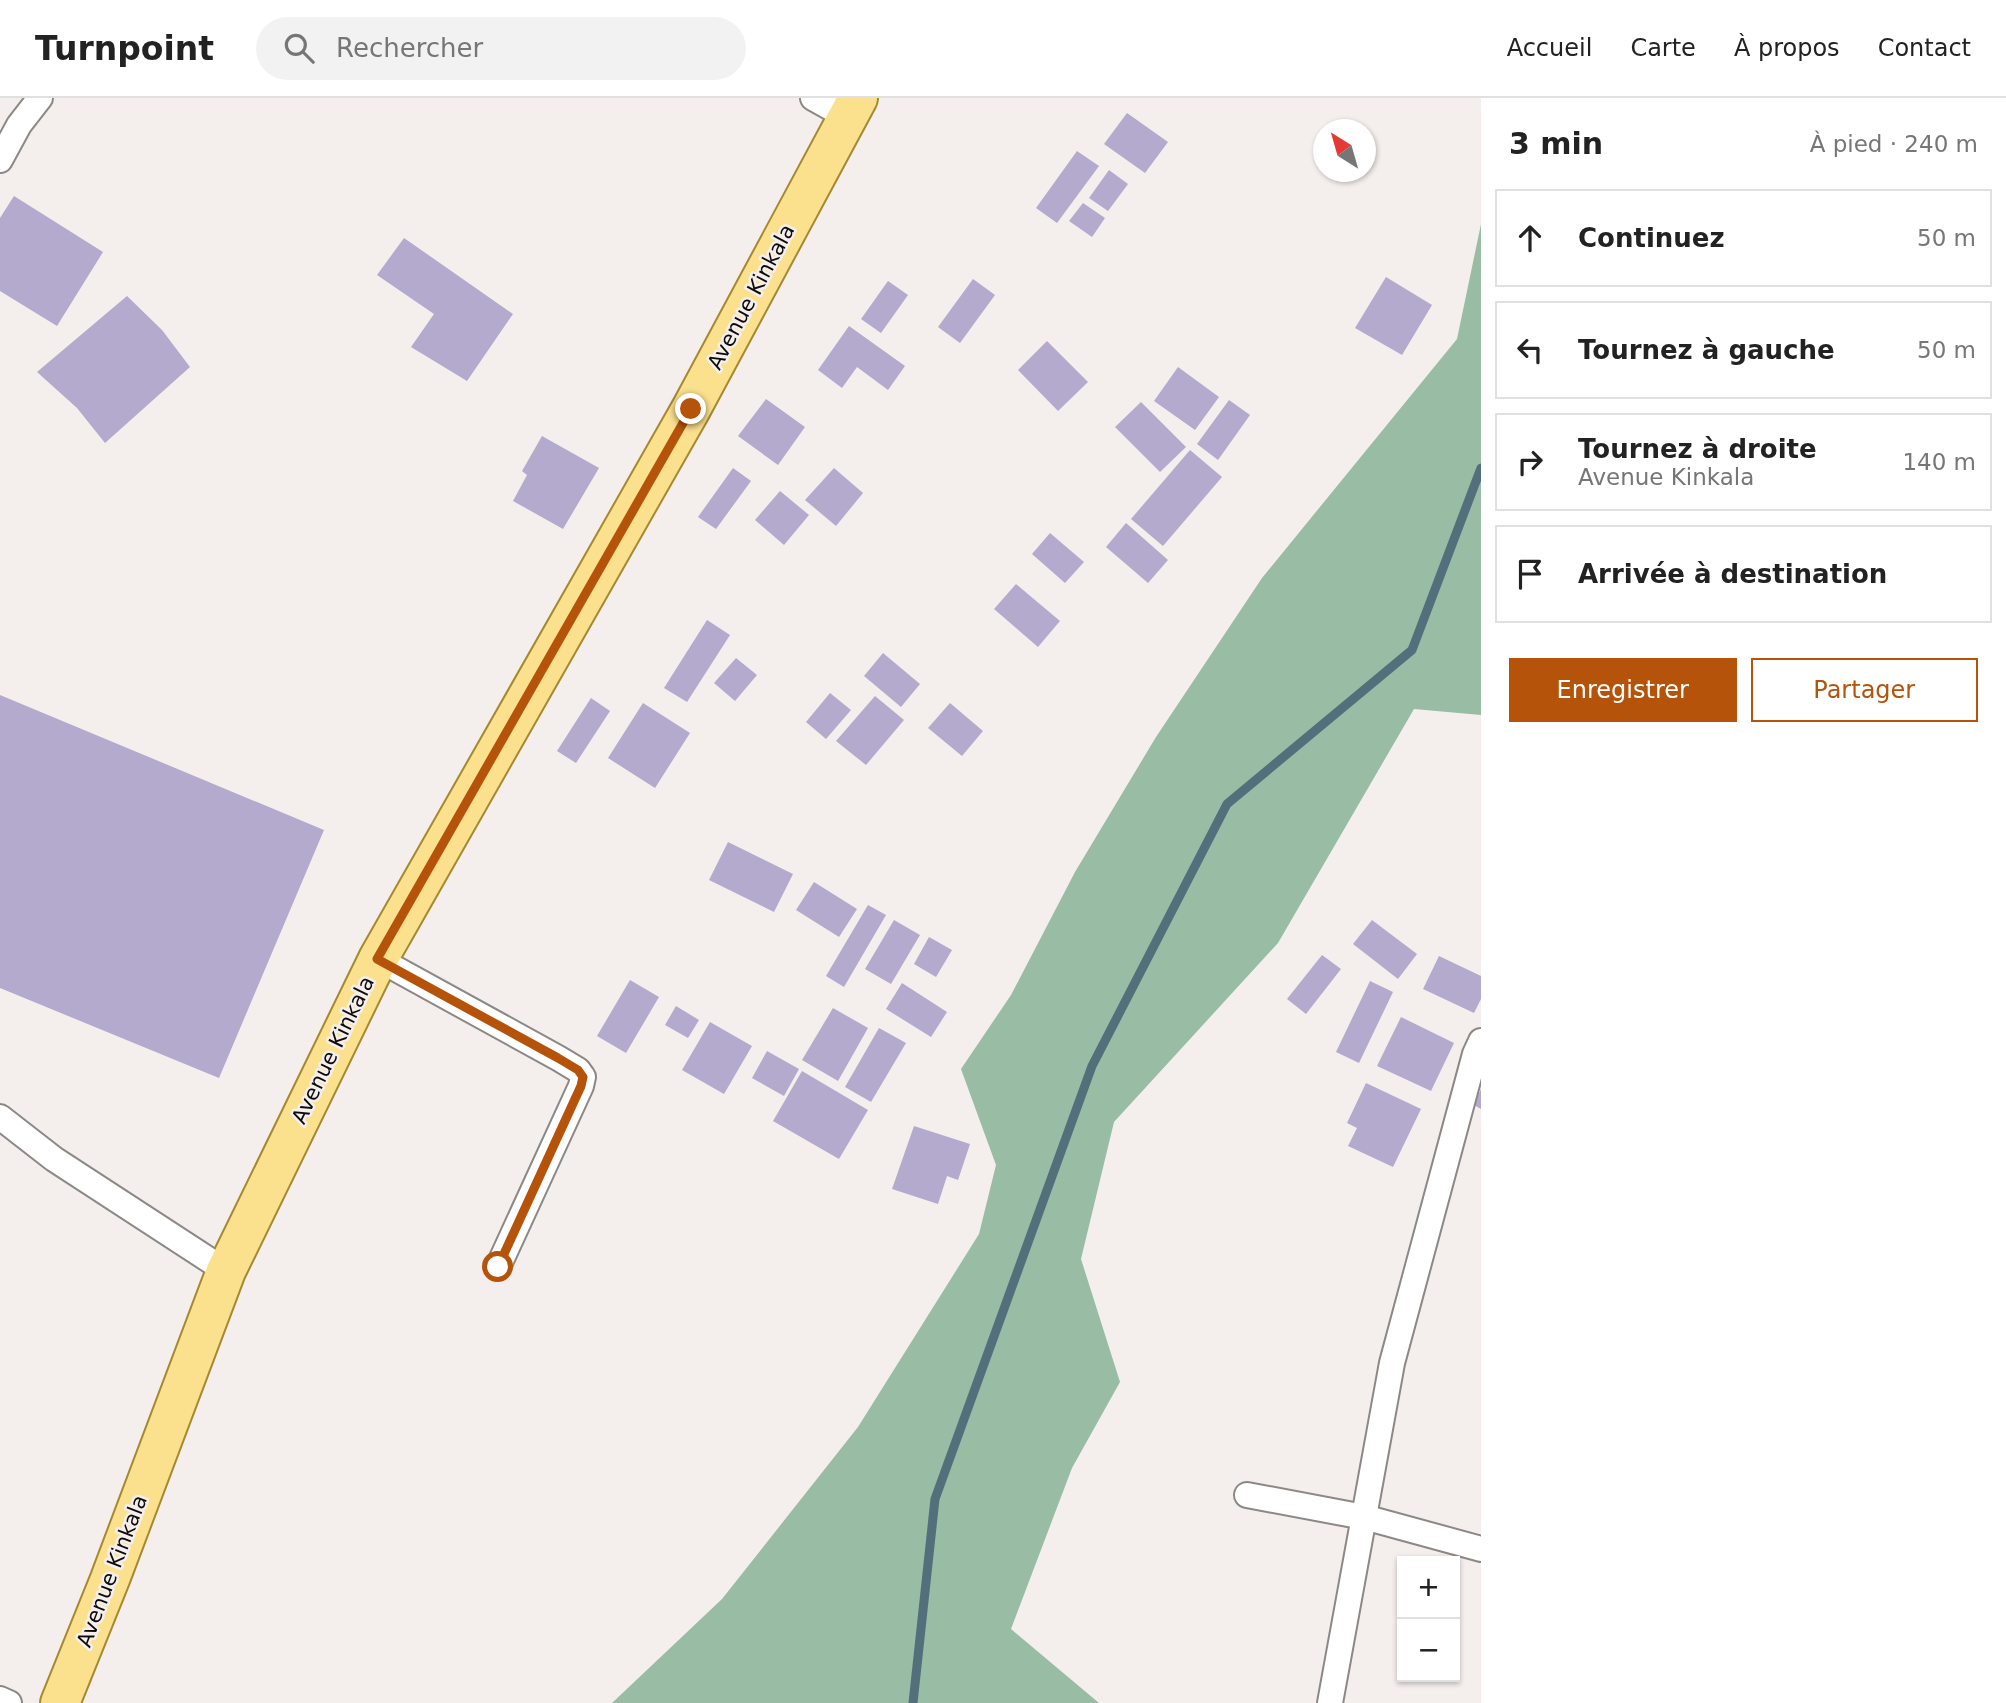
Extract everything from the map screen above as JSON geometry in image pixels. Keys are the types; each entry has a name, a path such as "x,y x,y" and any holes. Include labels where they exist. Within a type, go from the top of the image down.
{"main road":[{"name":"Avenue Kinkala","path":"60,1703 110,1579 226,1271 377,959 691,409 852,107"}],"street":[{"path":"0,160 10,122 40,98"},
{"path":"813,98 852,107"},
{"path":"377,959 558,1058 578,1070 583,1077 498,1267"},
{"path":"1330,1703 1392,1363 1475,1054 1481,1041"},
{"path":"0,1117 54,1159 226,1271"},
{"path":"1247,1495 1364,1517 1481,1549"},
{"path":"0,1699 9,1703"}],"green space":[{"path":"1481,224 1481,715 1414,709 1278,943 1114,1122 1081,1259 1120,1382 1072,1468 1011,1629 1099,1703 612,1703 722,1599 858,1427 979,1234 996,1165 961,1069 1011,995 1075,872 1156,737 1262,578 1457,339"}],"building":[{"path":"1127,113 1168,142 1145,173 1104,144"},
{"path":"1077,151 1099,166 1057,223 1036,208"},
{"path":"1109,170 1128,184 1108,211 1089,198"},
{"path":"14,196 103,252 57,326 0,291 0,218"},
{"path":"1083,203 1105,218 1092,237 1069,221"},
{"path":"404,238 513,314 467,381 411,347 434,314 377,275"},
{"path":"1386,277 1432,305 1402,355 1355,328"},
{"path":"973,279 995,295 960,343 938,327"},
{"path":"888,281 908,295 881,333 861,319"},
{"path":"127,296 162,330 190,367 105,443 77,408 37,372"},
{"path":"849,326 905,366 888,390 857,367 842,388 818,370"},
{"path":"1047,341 1088,382 1058,411 1018,370"},
{"path":"1178,367 1219,397 1195,430 1154,401"},
{"path":"766,399 805,427 778,465 738,436"},
{"path":"1229,400 1250,415 1218,460 1197,444"},
{"path":"1141,402 1186,447 1160,472 1115,427"},
{"path":"542,436 599,468 563,529 513,501 527,475 522,471"},
{"path":"1190,450 1222,477 1163,546 1131,519"},
{"path":"733,468 751,481 716,529 698,517"},
{"path":"834,468 863,493 836,526 805,500"},
{"path":"780,491 809,515 784,545 755,520"},
{"path":"1126,523 1168,560 1148,583 1106,547"},
{"path":"1050,533 1084,562 1065,583 1032,554"},
{"path":"1016,584 1060,621 1038,647 994,609"},
{"path":"707,620 730,635 687,702 664,688"},
{"path":"883,653 920,684 901,707 864,676"},
{"path":"736,658 757,675 735,701 714,683"},
{"path":"830,693 851,710 826,739 806,722"},
{"path":"0,695 324,830 219,1078 0,988"},
{"path":"875,696 904,720 866,765 836,741"},
{"path":"591,698 610,711 576,763 557,751"},
{"path":"643,703 690,733 655,788 608,758"},
{"path":"950,703 983,731 962,756 928,728"},
{"path":"728,842 793,874 774,912 709,880"},
{"path":"814,882 857,909 839,937 796,910"},
{"path":"868,905 886,915 844,987 826,976"},
{"path":"894,920 920,935 891,984 865,969"},
{"path":"1372,920 1417,954 1398,979 1353,944"},
{"path":"929,937 952,950 936,977 914,964"},
{"path":"1322,955 1341,969 1306,1014 1287,999"},
{"path":"1439,956 1481,976 1481,999 1474,1013 1423,989"},
{"path":"630,980 659,997 626,1053 597,1036"},
{"path":"1370,981 1393,992 1359,1063 1336,1052"},
{"path":"902,983 947,1012 931,1037 886,1009"},
{"path":"676,1006 699,1020 688,1038 665,1025"},
{"path":"833,1008 868,1028 838,1081 802,1060"},
{"path":"1401,1017 1454,1043 1431,1091 1377,1066"},
{"path":"710,1022 752,1046 724,1094 682,1070"},
{"path":"879,1028 906,1043 871,1102 845,1087"},
{"path":"767,1051 799,1069 784,1096 752,1078"},
{"path":"802,1071 868,1110 839,1159 773,1121"},
{"path":"1366,1083 1421,1109 1393,1167 1348,1146 1357,1128 1347,1123"},
{"path":"1481,1089 1481,1109 1474,1105"},
{"path":"914,1126 970,1144 958,1180 947,1176 938,1204 892,1189"}],"waterway":[{"path":"913,1703 935,1499 1092,1066 1227,804 1412,650 1481,468"}],"route":[{"path":"498,1267 583,1077 578,1070 558,1058 377,959 691,409"}]}
